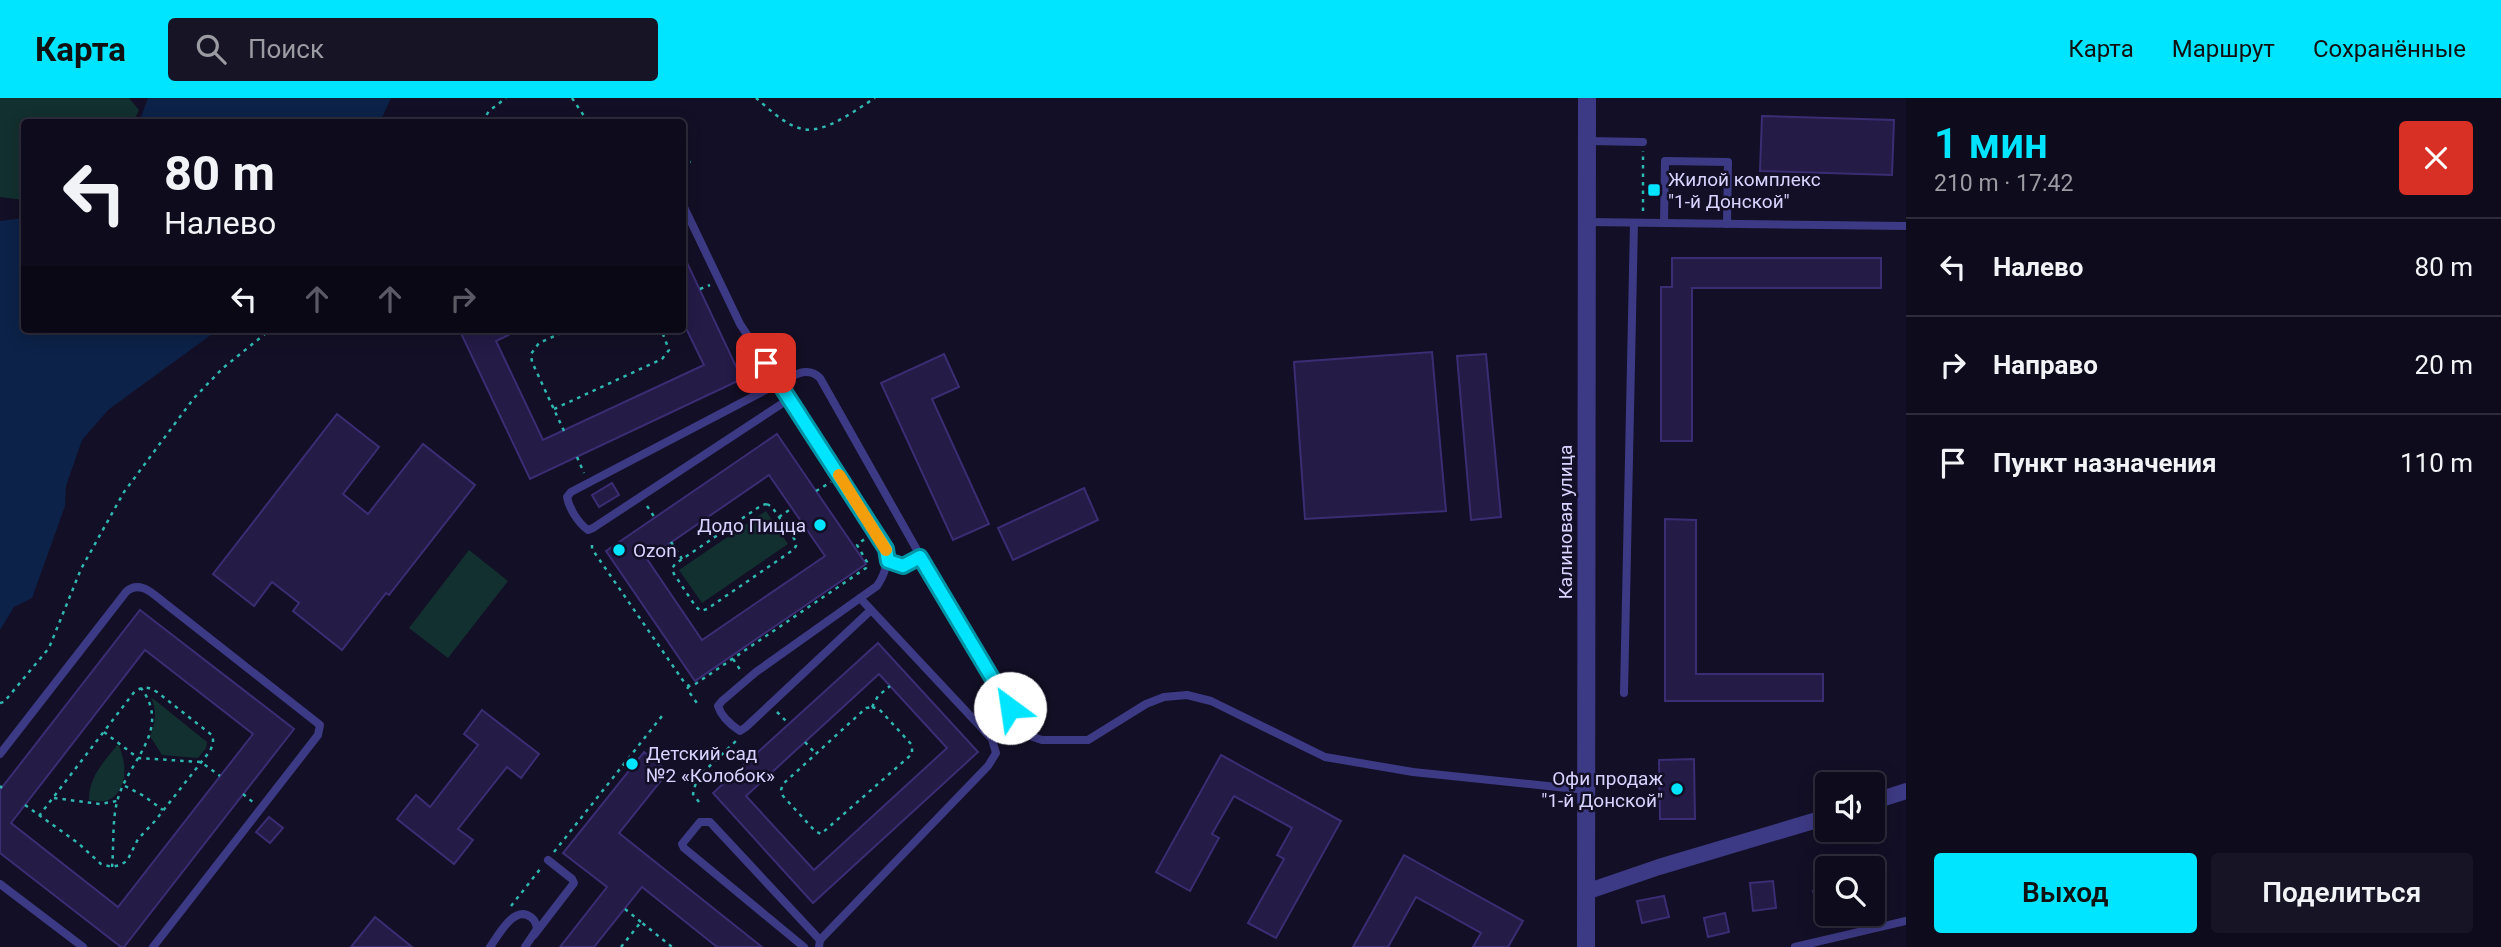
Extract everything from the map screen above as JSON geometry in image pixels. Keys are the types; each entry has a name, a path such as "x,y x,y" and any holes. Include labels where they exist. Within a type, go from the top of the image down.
{"street":[{"name":"Калиновая улица","path":"1586,947 1587,98"},
{"path":"1885,798 1906,791"},
{"path":"1586,892 1815,821"}],"lane":[{"path":"1588,141 1643,142"},
{"path":"1664,223 1665,161 1728,162 1727,224"},
{"path":"686,211 740,324 886,549 888,561 877,586 756,672 722,701 718,706 720,712 740,731 871,610"},
{"path":"1587,222 1906,226"},
{"path":"1624,693 1634,223"},
{"path":"789,399 593,528 587,530 582,526 568,502 567,497 571,492 779,383 801,372 815,373 920,557 1023,729 1034,739 1088,740 1146,704 1164,697 1187,695 1211,701 1325,757 1413,772 1586,790"},
{"path":"888,561 903,566 920,557"},
{"path":"0,754 132,586 139,586 176,612 320,725 318,735 153,947"},
{"path":"804,947 684,848 684,839 700,822 710,822 820,943 988,766 996,753 992,739 860,598"},
{"path":"525,947 573,883 572,879 548,859"},
{"path":"0,884 83,947"},
{"path":"490,947 518,914 536,922 534,935"},
{"path":"1795,947 1906,921"}],"path":[{"path":"484,119 489,111 506,98"},
{"path":"572,98 586,119"},
{"path":"756,98 779,116 804,130 830,125 875,98"},
{"path":"1643,142 1643,212 1664,223"},
{"path":"686,163 691,162"},
{"path":"0,703 4,702 49,648 82,569 124,492 194,398 223,368 266,333"},
{"path":"562,333 534,347 531,354 532,362 564,431"},
{"path":"554,410 662,359 669,350 663,333"},
{"path":"577,457 589,483"},
{"path":"816,491 839,476"},
{"path":"767,504 772,507 796,545 793,550 701,611 672,569 682,559 767,504"},
{"path":"646,505 655,518"},
{"path":"779,517 792,508"},
{"path":"689,686 866,568 867,562 858,545 867,536"},
{"path":"671,542 682,559"},
{"path":"592,545 592,549 689,686"},
{"path":"733,659 741,671"},
{"path":"689,686 687,689 699,706"},
{"path":"872,707 878,696 890,686"},
{"path":"112,867 117,801 152,729 154,713 150,700 141,688"},
{"path":"25,805 38,816 78,843 101,864 112,867 127,861 138,839 214,744 213,736 158,692 141,688 135,691 38,816"},
{"path":"770,704 789,724"},
{"path":"872,707 879,709 912,745 913,750 912,754 821,834 815,831 781,790 783,784 816,754 866,708 872,707"},
{"path":"507,925 500,919 662,716"},
{"path":"699,802 693,794 697,778 739,739 740,731"},
{"path":"104,732 138,758 201,762 220,776"},
{"path":"805,742 816,754"},
{"path":"124,785 163,810"},
{"path":"53,797 100,804 117,801"},
{"path":"625,909 673,947"},
{"path":"621,947 641,922"}],"green space":[{"path":"0,98 129,98 139,110 134,119 21,119 21,200 0,197"},
{"path":"766,511 788,544 702,603 679,570"},
{"path":"469,550 508,581 448,658 409,628"},
{"path":"151,697 207,742 198,758 162,755 150,736 155,716"},
{"path":"118,744 124,765 121,787 110,800 89,800 94,776"}],"water":[{"path":"148,98 391,98 381,119 140,119"},
{"path":"21,218 21,333 214,333 108,410 82,440 66,486 65,506 32,598 14,607 0,630 0,221"}],"building":[{"path":"1762,116 1894,120 1892,175 1760,171"},
{"path":"1672,258 1881,258 1881,288 1692,288 1692,441 1661,441 1661,287 1672,287"},
{"path":"686,260 742,379 530,479 461,333 513,333 496,341 543,440 704,365 686,328"},
{"path":"1432,352 1446,511 1305,519 1294,362"},
{"path":"944,354 959,387 932,399 989,524 953,540 881,383"},
{"path":"1486,354 1501,517 1471,520 1457,356"},
{"path":"337,414 379,447 343,494 368,514 423,444 475,485 342,650 293,611 299,603 272,582 254,606 213,574"},
{"path":"777,434 866,564 695,681 606,551","holes":["769,475 825,556 702,640 647,559"]},
{"path":"612,483 619,495 599,507 592,495"},
{"path":"1084,488 1098,520 1013,560 998,528"},
{"path":"1665,519 1696,520 1696,674 1823,674 1823,701 1665,701"},
{"path":"140,610 294,729 124,947 0,853 0,790","holes":["145,650 253,734 118,907 11,823"]},
{"path":"878,643 978,752 813,903 713,793","holes":["879,674 947,748 814,870 746,796"]},
{"path":"482,710 539,754 521,778 507,767 458,829 473,840 454,864 397,819 416,795 430,807 478,745 464,734"},
{"path":"644,752 668,772 619,833 762,947 717,947 642,887 594,947 560,947 607,887 563,853"},
{"path":"1221,755 1341,821 1276,938 1248,923 1284,859 1277,855 1292,828 1234,796 1212,834 1219,838 1190,891 1156,872"},
{"name":"Офи продаж \"1-й Донской\"","path":"1694,759 1695,819 1660,819 1659,760"},
{"path":"269,817 283,828 270,843 256,832"},
{"path":"1404,855 1523,921 1508,947 1473,947 1481,933 1416,897 1388,947 1353,947"},
{"path":"1773,881 1776,908 1753,911 1750,883"},
{"path":"1664,896 1669,917 1642,923 1637,901"},
{"path":"1725,913 1729,932 1708,937 1704,918"},
{"path":"375,917 412,947 351,947"}],"slow traffic":[{"path":"839,475 886,550"}],"place":[{"name":"Жилой комплекс \"1-й Донской\"","path":"1654,190"},
{"name":"Додо Пицца","path":"820,525"},
{"name":"Ozon","path":"619,550"},
{"name":"Детский сад №2 «Колобок»","path":"632,764"},
{"name":"Офи продаж \"1-й Донской\"","path":"1677,789"}],"route":[{"path":"766,363 886,549 888,561 903,566 920,557 1010,708"}]}
